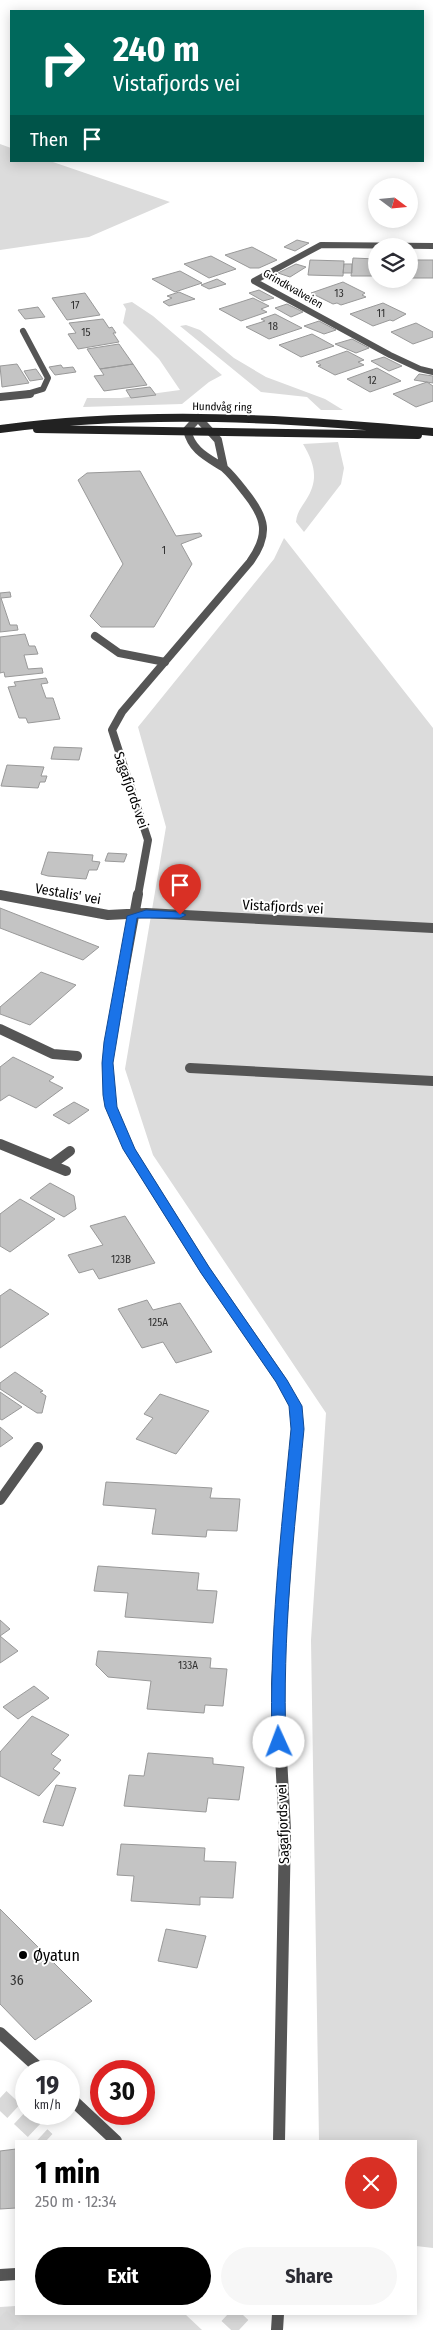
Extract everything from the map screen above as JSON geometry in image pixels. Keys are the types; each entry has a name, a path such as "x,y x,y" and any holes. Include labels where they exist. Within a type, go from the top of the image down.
{"main road":[{"name":"Hundvåg ring","path":"0,429 101,418 198,418 338,422 433,434"},
{"name":"Hundvåg ring","path":"12,428 433,434"}],"street":[{"name":"Grindkvalveien","path":"433,246 321,244 254,281 390,355 420,369 433,372"},
{"path":"0,397 34,393 46,387 48,383 48,378 23,331"},
{"path":"187,430 198,418 214,430"},
{"name":"Sagafjords vei","path":"187,430 188,440 196,450 224,468 260,514 264,527 264,539 250,562 122,712 112,730 148,840 132,916 107,1063 111,1107 129,1149 205,1270 281,1380 295,1406 297,1429 282,1596 277,1684 285,1830 279,2140"},
{"name":"Sagafjords vei","path":"214,430 223,454 224,468"},
{"path":"95,636 110,651 121,655 165,662"},
{"name":"Vestalis' vei","path":"0,895 108,915 132,916"},
{"name":"Vistafjords vei","path":"132,916 146,913 433,928"},
{"path":"0,1028 53,1054 77,1056"},
{"path":"190,1068 433,1081"},
{"path":"0,1144 66,1171"},
{"path":"51,1165 70,1151"},
{"path":"0,1500 38,1447"},
{"path":"0,2033 30,2060"},
{"path":"80,2107 115,2140"},
{"path":"0,2275 15,2274"},
{"path":"277,2330 278,2315"}],"shaded area":[{"path":"0,144 10,148 10,162 53,162 170,202 89,237 0,250"},
{"path":"132,302 153,316 222,375 209,382 182,404 83,407 87,398 121,398 180,390 159,359 123,323 126,309 123,304"},
{"path":"186,325 200,330 234,358 266,377 325,399 343,410 321,410 307,397 261,392 180,326"},
{"path":"338,442 344,468 341,484 304,532 296,522 300,510 313,486 314,472 313,465 303,444"},
{"path":"284,538 433,728 433,2248 417,2246 417,2140 319,2140 311,1640 326,1413 153,1155 125,1069 166,827 138,727 274,559"},
{"path":"15,2306 15,2315 186,2315 202,2330 0,2330 0,2307"}],"building":[{"path":"297,240 309,243 295,251 284,247"},
{"path":"252,247 277,260 259,268 250,268 225,255"},
{"path":"211,256 236,269 209,278 184,264"},
{"path":"353,258 368,259 368,276 351,276"},
{"path":"310,260 344,261 343,276 308,275"},
{"path":"418,260 433,260 433,278 418,278"},
{"path":"296,264 306,267 290,277 278,273"},
{"path":"344,264 352,264 352,273 343,273"},
{"path":"180,271 202,283 175,292 152,279"},
{"path":"217,279 226,284 209,289 201,285"},
{"path":"343,282 365,293 362,295 366,297 341,305 333,304 311,293"},
{"path":"259,290 274,298 263,301 249,293"},
{"path":"179,292 195,299 169,306 163,302 172,298 167,296"},
{"path":"85,293 100,315 67,320 52,298"},
{"path":"253,298 269,306 261,309 267,312 241,321 219,309"},
{"path":"383,303 406,314 393,321 390,320 373,326 350,314"},
{"path":"287,304 303,312 291,317 275,308"},
{"path":"38,307 45,317 25,319 18,310"},
{"path":"275,314 302,328 269,339 246,327 265,321 261,319"},
{"path":"103,319 109,328 112,327 116,333 113,333 119,342 78,349 68,334 76,333 69,323"},
{"path":"319,321 336,330 324,334 304,326"},
{"path":"416,323 433,332 433,337 413,344 391,332"},
{"path":"312,334 334,346 301,357 279,345"},
{"path":"352,339 369,348 356,353 335,344"},
{"path":"119,344 133,364 100,369 87,349"},
{"path":"347,351 364,360 358,362 364,365 335,375 318,366 321,365 316,362"},
{"path":"384,357 402,366 389,371 371,361"},
{"path":"17,364 29,383 2,387 0,366"},
{"path":"133,364 147,385 104,391 94,376 104,375 100,369"},
{"path":"61,365 63,368 73,367 76,372 55,375 49,367"},
{"path":"377,368 401,381 370,392 347,379"},
{"path":"36,369 43,379 30,381 24,371"},
{"path":"419,374 433,376 433,383 414,380"},
{"path":"427,382 433,386 433,401 416,407 393,394"},
{"path":"150,387 156,395 131,398 126,390"},
{"path":"140,471 176,536 200,533 202,536 181,544 192,564 154,627 101,627 90,616 123,564 78,480 87,473"},
{"path":"10,592 11,597 1,598 10,625 17,625 18,630 0,632 0,593"},
{"path":"25,634 29,646 35,646 38,654 24,655 28,669 42,668 43,673 5,677 4,672 0,673 0,637"},
{"path":"46,678 48,683 41,684 46,698 53,698 60,719 28,723 26,718 19,718 8,687 16,686 14,682"},
{"path":"54,747 82,748 79,760 51,759"},
{"path":"7,765 44,767 41,776 47,776 45,782 40,782 38,788 1,786"},
{"path":"48,852 93,855 92,861 100,862 97,870 89,870 86,879 48,876 41,874"},
{"path":"108,853 127,854 124,862 105,861"},
{"path":"0,908 99,947 83,960 0,928"},
{"path":"41,972 76,985 30,1025 0,1014 0,1007"},
{"path":"13,1057 54,1077 49,1081 63,1088 36,1108 9,1095 0,1101 0,1067"},
{"path":"74,1102 89,1110 69,1124 53,1115"},
{"path":"50,1183 74,1196 76,1209 64,1217 30,1198"},
{"path":"20,1199 55,1219 10,1252 0,1246 0,1214"},
{"path":"125,1216 155,1263 99,1279 93,1269 79,1273 68,1255 103,1245 90,1226"},
{"path":"10,1289 49,1314 0,1348 0,1296"},
{"path":"147,1300 153,1310 180,1303 212,1352 176,1363 163,1342 142,1348 118,1309"},
{"path":"15,1372 43,1391 40,1392 46,1396 42,1413 37,1413 0,1389 0,1383"},
{"path":"0,1392 22,1407 2,1420 0,1419"},
{"path":"160,1394 209,1411 176,1454 136,1439 153,1418 144,1414"},
{"path":"0,1427 13,1438 0,1447"},
{"path":"106,1482 212,1488 210,1498 240,1499 237,1531 207,1530 206,1537 152,1534 156,1509 103,1505"},
{"path":"98,1566 199,1573 197,1590 217,1591 213,1623 125,1617 128,1593 94,1591"},
{"path":"0,1620 10,1629 0,1636"},
{"path":"0,1636 18,1651 0,1663"},
{"path":"98,1651 211,1658 210,1668 227,1669 223,1706 205,1705 204,1713 147,1709 151,1681 108,1677 96,1665"},
{"path":"34,1686 49,1698 18,1719 3,1707"},
{"path":"32,1716 69,1735 51,1754 61,1760 53,1769 60,1773 39,1796 0,1776 0,1752"},
{"path":"148,1753 213,1758 213,1764 244,1767 239,1800 208,1798 206,1812 124,1806 129,1775 144,1776"},
{"path":"56,1785 76,1788 63,1826 43,1822"},
{"path":"121,1844 205,1848 204,1861 236,1862 233,1898 200,1897 200,1905 131,1901 134,1876 117,1875"},
{"name":"Øyatun","path":"0,1909 92,2001 35,2040 0,2004"},
{"path":"166,1929 206,1936 197,1968 158,1961"},
{"path":"15,2149 15,2208 0,2209 0,2151"}],"tunnel":[{"path":"0,2098 45,2140"},
{"path":"229,2315 245,2330"},
{"path":"0,2317 13,2330"}],"place":[{"name":"Øyatun","path":"23,1955"}],"route":[{"path":"180,915 146,913 132,916 107,1063 109,1095 111,1107 129,1149 205,1270 281,1380 295,1406 297,1429 282,1596 277,1684 279,1742"}]}
